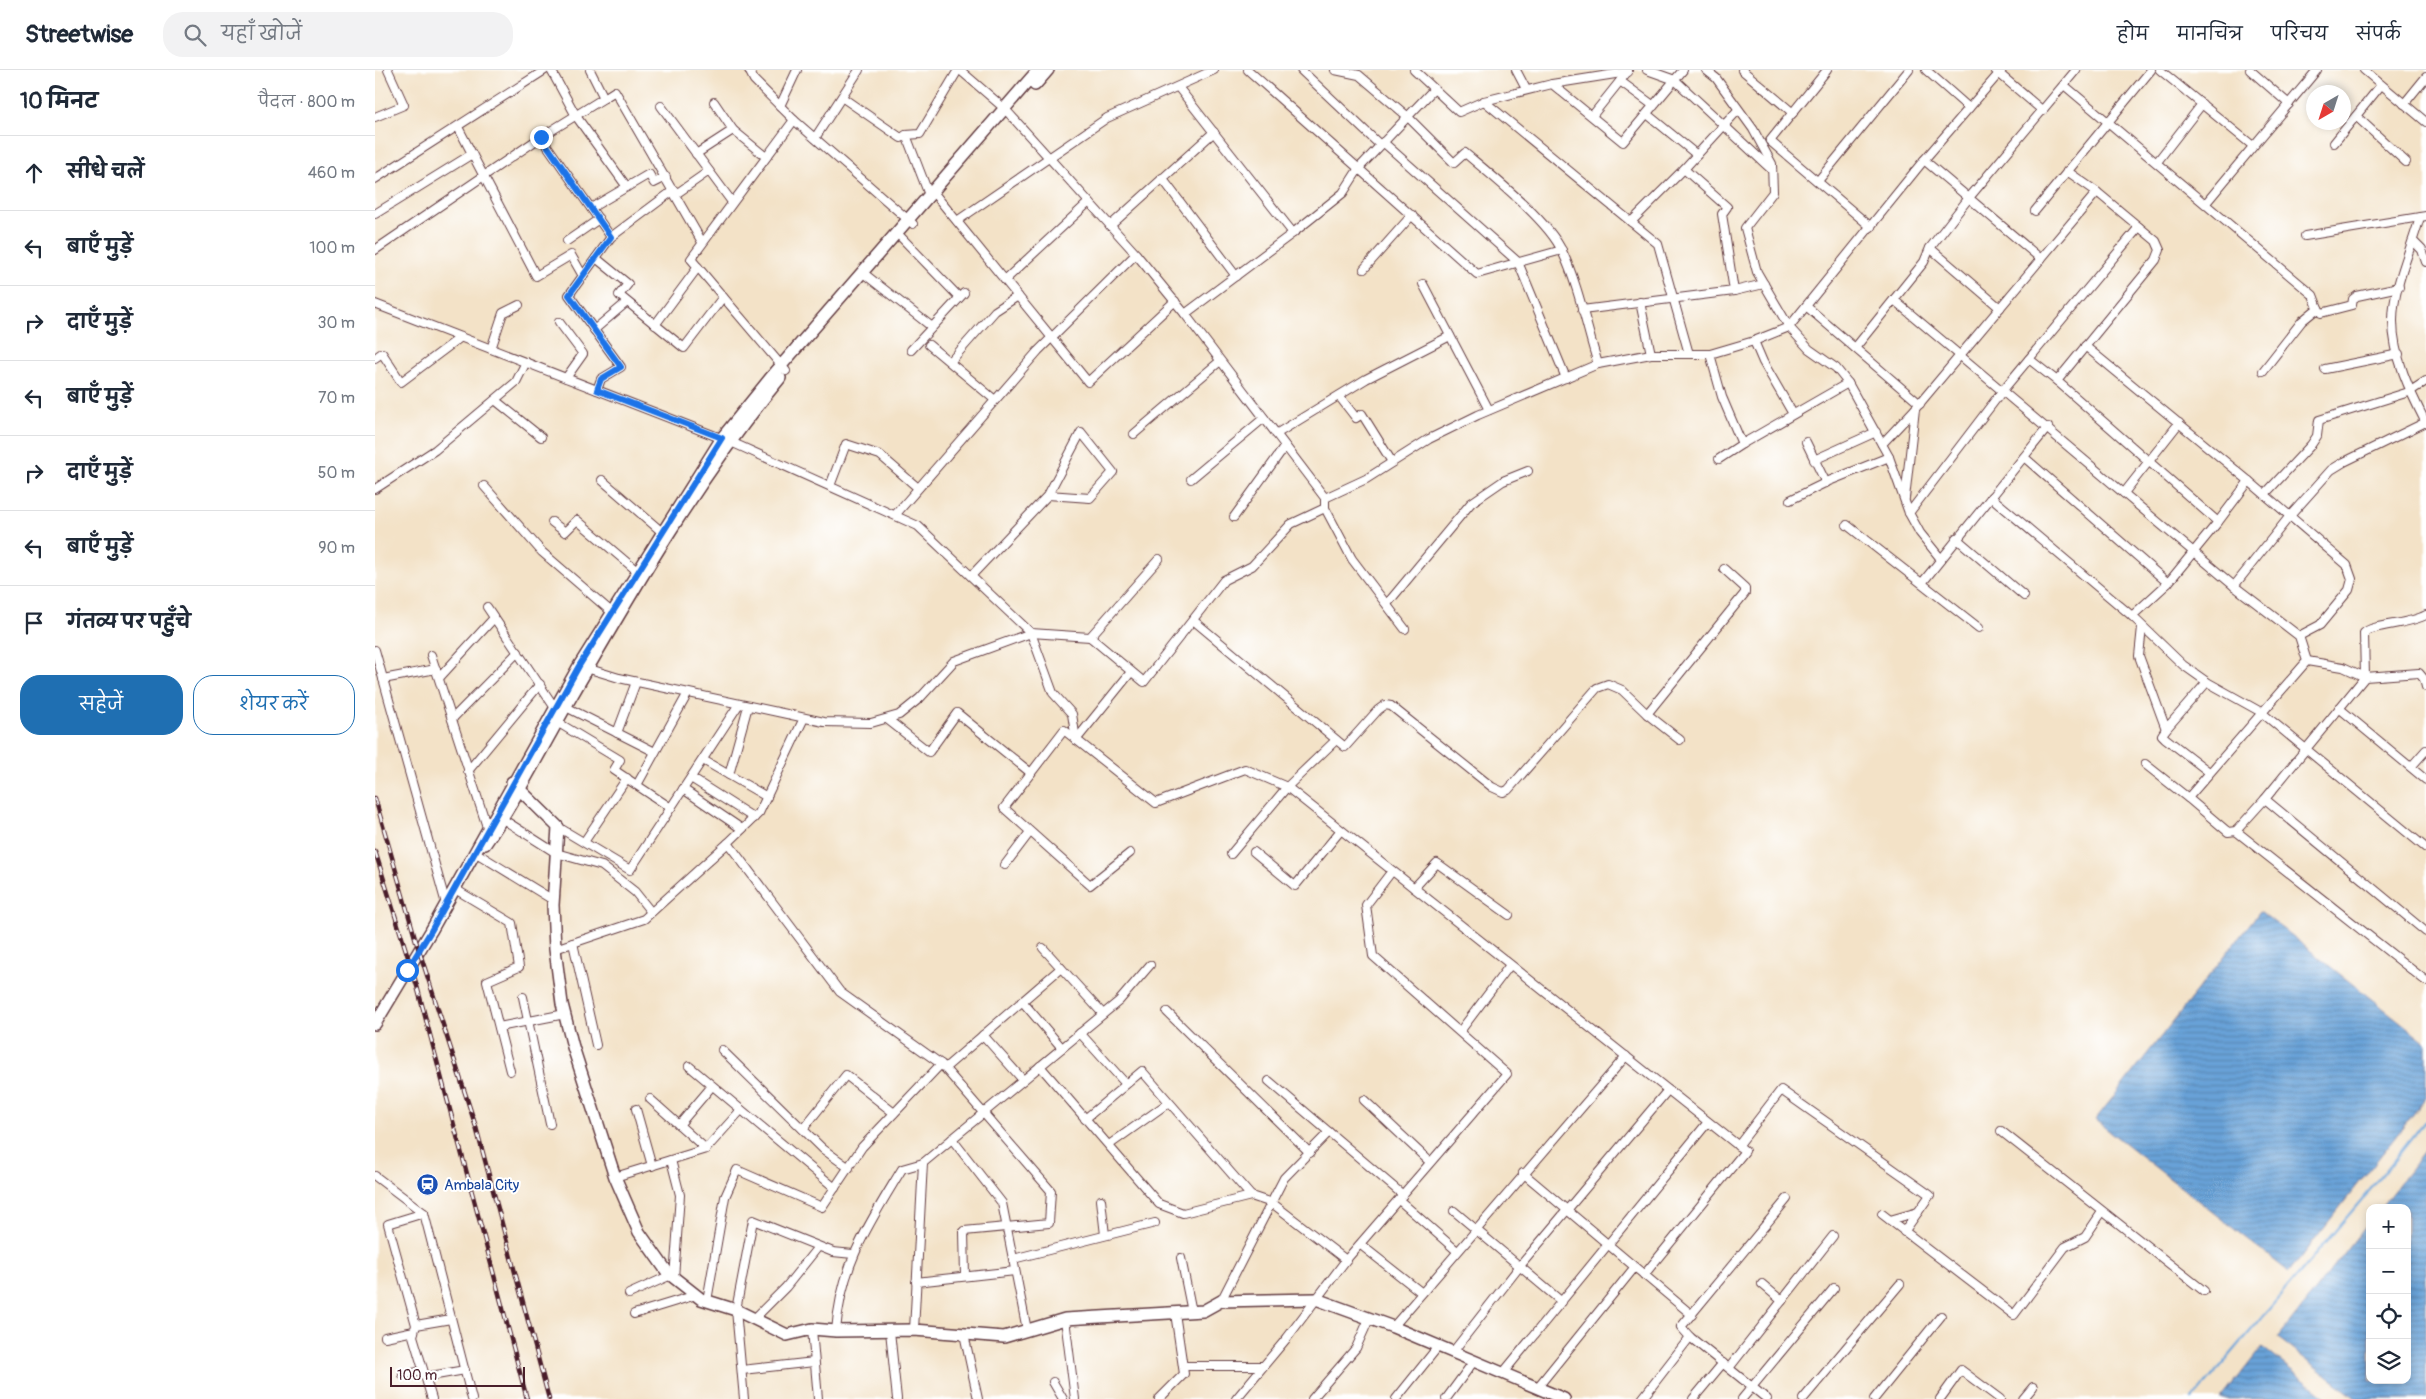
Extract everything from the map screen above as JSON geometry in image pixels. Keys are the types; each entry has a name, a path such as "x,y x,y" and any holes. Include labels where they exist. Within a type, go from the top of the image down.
{"main road":[{"path":"1007,112 1038,70"},
{"path":"615,615 637,571 726,440 784,368 933,195 1007,112 1048,70"},
{"path":"784,368 867,276 899,235"},
{"path":"456,886 501,818 516,785 583,667 615,615 673,530 726,440"},
{"path":"375,1024 379,1008 446,904 487,827 557,722 560,707"},
{"path":"516,785 558,826 553,900 555,949 565,1014 615,1177 639,1232 673,1277 696,1295 707,1301 737,1310 787,1335 811,1329 836,1331 914,1330 1004,1337 1065,1319 1192,1312 1203,1310 1221,1301 1316,1299 1503,1373 1556,1398"}],"street":[{"path":"375,116 404,105 389,70"},
{"path":"375,179 545,70"},
{"path":"551,70 576,116 627,187"},
{"path":"589,70 604,98"},
{"path":"749,70 754,80 794,120 910,222"},
{"path":"780,106 797,70"},
{"path":"815,138 843,98 859,70"},
{"path":"843,98 901,138 906,135 920,134 959,70 1007,112 1136,254 1175,301 1219,362 1325,498 1325,508 1352,559 1405,629"},
{"path":"957,222 1107,118 1214,70"},
{"path":"1249,70 1477,274 1562,250"},
{"path":"1301,70 1381,144 1518,262 1567,378"},
{"path":"1335,70 1359,75 1407,116 1454,163 1465,153 1503,185 1546,229 1562,250 1598,364"},
{"path":"1414,70 1459,112 1483,101 1525,89 1629,71"},
{"path":"1516,70 1525,89"},
{"path":"1647,70 1675,80 1773,170"},
{"path":"1552,84 1623,142 1655,106 1683,70"},
{"path":"1707,70 1716,78 1753,128 1772,164 1773,192 1745,228 1757,272 1789,327 1809,349 1836,368 1848,383 1889,457 1909,513 1920,533 1941,559"},
{"path":"1742,70 1793,112"},
{"path":"1827,70 1770,141 1871,227"},
{"path":"1818,182 1909,70"},
{"path":"1926,70 1969,108"},
{"path":"1855,348 1924,262 1930,248 1968,199 2076,70"},
{"path":"2035,211 2151,70"},
{"path":"2160,70 2253,146"},
{"path":"2250,70 2289,104"},
{"path":"2206,204 2317,70"},
{"path":"2364,70 2426,122"},
{"path":"1592,116 1629,71"},
{"path":"1325,498 1366,479 1429,439 1489,410 1598,364 1651,354 1710,354 1754,341 1789,327 1924,160 1999,71 2043,111"},
{"path":"2404,104 2426,77"},
{"path":"1620,81 1655,106"},
{"path":"2334,143 2381,84"},
{"path":"2064,85 2313,295 2317,308 2321,313 2351,306 2357,296 2399,286"},
{"path":"1178,86 1293,234"},
{"path":"1185,314 1293,234 1343,193 1359,168 1435,89"},
{"path":"375,250 541,137 615,91 675,192 702,242"},
{"path":"1483,101 1658,244 1689,354"},
{"path":"714,102 733,130 766,157"},
{"path":"2157,162 2202,104"},
{"path":"661,106 732,202"},
{"path":"1631,222 1684,169 1738,110"},
{"path":"1647,114 1697,155"},
{"path":"2356,116 2406,162"},
{"path":"784,368 691,259 794,120"},
{"path":"458,127 536,276 571,255 583,276"},
{"path":"697,154 733,130"},
{"path":"1110,226 1213,132"},
{"path":"906,135 933,195 1088,382 1175,301"},
{"path":"541,137 611,237"},
{"path":"375,214 472,154"},
{"path":"1924,160 2041,259"},
{"path":"1684,169 1727,207 1722,214 1734,291"},
{"path":"597,390 601,379 621,367 569,295 611,237 675,192 709,171"},
{"path":"2057,381 2159,256 2161,250 2156,241 2097,192 2067,171"},
{"path":"591,208 649,174 654,183 666,177"},
{"path":"1163,178 1236,276"},
{"path":"1882,444 1918,406 2097,192"},
{"path":"1005,280 1089,202"},
{"path":"1364,269 1412,216"},
{"path":"2305,236 2423,216"},
{"path":"2234,586 2289,517 2331,470 2426,422 2409,392 2393,321 2399,286 2423,216"},
{"path":"567,241 599,219"},
{"path":"1909,513 2003,390 2139,227"},
{"path":"899,235 961,295 911,350"},
{"path":"2413,241 2421,250 2426,262"},
{"path":"1930,248 2000,308"},
{"path":"896,514 1052,337 1136,254"},
{"path":"596,258 629,284 619,295 683,348 723,297"},
{"path":"655,325 698,267"},
{"path":"867,276 932,326"},
{"path":"1423,284 1489,410"},
{"path":"1582,310 1734,291 1764,284"},
{"path":"950,362 995,312 1018,296"},
{"path":"1894,300 2048,427 2302,644 2307,661"},
{"path":"594,330 627,302"},
{"path":"1640,302 1651,354"},
{"path":"375,304 726,440 896,514 918,526 1031,634 1053,692 1072,714 1077,740"},
{"path":"491,349 503,313 519,305"},
{"path":"1806,306 1918,406"},
{"path":"2263,371 2302,321 2317,308"},
{"path":"559,322 583,354 566,378"},
{"path":"1276,434 1366,379 1450,336"},
{"path":"375,358 382,353 401,382 461,337"},
{"path":"1754,341 1763,362 1793,414"},
{"path":"929,344 995,400"},
{"path":"2085,346 2265,494 2289,517 2347,565 2352,579 2349,590 2302,644"},
{"path":"1710,354 1722,397 1742,444"},
{"path":"2325,369 2399,354"},
{"path":"2029,359 2057,381 2219,522"},
{"path":"375,489 435,450 495,400 516,382 526,362"},
{"path":"1134,434 1219,362"},
{"path":"2265,494 2317,436 2319,420 2409,392 2426,381"},
{"path":"1719,459 1848,383"},
{"path":"1339,396 1356,418 1362,414 1392,462"},
{"path":"495,400 541,437"},
{"path":"1904,501 1918,406"},
{"path":"1191,479 1264,418"},
{"path":"2124,493 2179,423"},
{"path":"1922,583 1956,538 2048,427"},
{"path":"971,576 1048,495 1081,432 1113,472 1090,498 1048,495"},
{"path":"1814,460 1876,432"},
{"path":"1805,442 1826,483"},
{"path":"830,486 846,444 880,455 918,488"},
{"path":"1234,517 1285,446"},
{"path":"2024,456 2168,582"},
{"path":"1790,500 1889,457"},
{"path":"1387,604 1471,503 1503,481 1528,471"},
{"path":"602,480 662,532"},
{"path":"2132,616 2168,582 2195,552 2249,481"},
{"path":"484,486 542,552 615,615"},
{"path":"1991,497 2132,616 2183,665 2207,682 2261,712 2423,845 2426,835"},
{"path":"583,667 636,682 824,722 871,723 899,715 920,698 954,661 1031,634 1090,637 1144,682 1224,580 1252,566 1291,524 1325,508"},
{"path":"552,522 565,532 577,520 637,571"},
{"path":"1847,525 1979,628"},
{"path":"1956,538 2024,596"},
{"path":"1090,637 1159,559"},
{"path":"1647,714 1745,593 1745,588 1742,584 1724,569"},
{"path":"487,607 540,684 560,707 655,752"},
{"path":"2145,764 2228,832 2236,831 2265,799 2365,677 2364,633 2372,628 2405,624 2426,615"},
{"path":"439,678 494,618"},
{"path":"1193,620 1345,746 1378,710 1385,705 1391,706 1492,787 1503,792 1508,790 1597,688 1603,684 1608,684 1622,690 1647,714 1681,740"},
{"path":"2142,627 2139,656 2166,729"},
{"path":"375,650 446,904"},
{"path":"452,719 518,652"},
{"path":"431,655 487,827"},
{"path":"2307,661 2343,667 2365,677 2419,673 2424,679 2426,688"},
{"path":"2187,798 2307,661"},
{"path":"383,679 436,669"},
{"path":"1077,740 1131,672"},
{"path":"617,733 636,682"},
{"path":"2207,682 2166,729 2163,735 2209,772"},
{"path":"468,771 540,684"},
{"path":"637,785 688,693"},
{"path":"558,826 631,870 739,704"},
{"path":"729,775 748,706"},
{"path":"2339,708 2426,780"},
{"path":"887,719 929,752 957,713 1031,773"},
{"path":"555,949 644,919 728,843 759,813 804,718"},
{"path":"557,722 620,760 614,770 671,808"},
{"path":"1130,853 1090,885 1004,808 1064,730 1156,803 1245,769 1287,787 1745,1151 1644,1275"},
{"path":"1231,854 1287,787 1336,740"},
{"path":"2411,767 2426,750"},
{"path":"703,760 767,797"},
{"path":"583,842 627,778"},
{"path":"691,778 754,818"},
{"path":"683,789 742,830"},
{"path":"2265,799 2426,932"},
{"path":"501,818 556,853 602,866 635,892 651,912"},
{"path":"1254,852 1295,886 1341,830"},
{"path":"2236,831 2426,982"},
{"path":"1005,865 1030,832"},
{"path":"728,843 840,992 943,1066 1051,1191 1049,1223 964,1232 965,1276"},
{"path":"478,854 553,900"},
{"path":"1414,888 1437,862 1509,915"},
{"path":"1236,1399 1346,1260 1361,1246 1430,1162 1507,1074 1461,1030 1373,956 1366,905 1392,871"},
{"path":"456,886 512,923 519,967 487,981 510,1071"},
{"path":"573,943 596,1044"},
{"path":"1043,948 1103,1014"},
{"path":"836,1331 838,1305 853,1254 902,1169 923,1163 1119,1001 1150,965"},
{"path":"1461,1030 1510,965"},
{"path":"707,1301 725,1197 737,1170 822,1207 862,1147 895,1113 943,1066 983,1035 1061,968"},
{"path":"523,997 550,1124"},
{"path":"1022,1001 1062,1048"},
{"path":"1167,1012 1310,1153"},
{"path":"499,1027 565,1014"},
{"path":"1080,1033 1126,1084"},
{"path":"983,1035 1023,1080"},
{"path":"722,1050 823,1150 849,1168"},
{"path":"1393,1328 1523,1173 1626,1056"},
{"path":"689,1066 835,1188"},
{"path":"1040,1066 1159,1204 1183,1213 1251,1196"},
{"path":"1085,1118 1142,1071 1251,1196 1272,1203 1346,1260"},
{"path":"803,1129 846,1075 895,1113"},
{"path":"1269,1081 1329,1132 1457,1251"},
{"path":"679,1125 712,1086"},
{"path":"1452,1354 1520,1266 1668,1090"},
{"path":"1738,1146 1781,1090 1930,1194 1904,1232"},
{"path":"650,1099 707,1148"},
{"path":"1364,1100 1430,1162"},
{"path":"1109,1145 1168,1103"},
{"path":"636,1109 652,1166"},
{"path":"615,1177 707,1148 741,1110"},
{"path":"1503,1373 1708,1122"},
{"path":"1221,1301 1285,1178 1329,1132"},
{"path":"2001,1132 2204,1290"},
{"path":"952,1139 1002,1203 1027,1330"},
{"path":"629,1294 673,1277 680,1195 671,1160"},
{"path":"914,1330 923,1163"},
{"path":"1523,1173 1692,1315"},
{"path":"375,1176 424,1213 472,1399"},
{"path":"1767,1399 1690,1337 1681,1327 1787,1199"},
{"path":"1101,1200 1105,1236"},
{"path":"1454,1211 1561,1302"},
{"path":"1889,1220 1918,1212"},
{"path":"1882,1214 2014,1314 2065,1247 2085,1237 2102,1212"},
{"path":"424,1213 388,1224 415,1328 413,1336 432,1399"},
{"path":"745,1399 737,1310 753,1220 818,1247 833,1252 853,1254"},
{"path":"1013,1259 1155,1223"},
{"path":"1693,1399 1726,1365 1782,1301 1833,1236"},
{"path":"1361,1246 1422,1293"},
{"path":"754,1319 787,1287 818,1247"},
{"path":"1181,1258 1192,1312"},
{"path":"1537,1388 1635,1268"},
{"path":"917,1282 1015,1271"},
{"path":"1762,1284 1782,1301"},
{"path":"1803,1399 1900,1284"},
{"path":"1742,1399 1834,1288"},
{"path":"634,1314 696,1295"},
{"path":"1159,1399 1184,1374 1175,1313"},
{"path":"1873,1399 1941,1316"},
{"path":"385,1337 451,1319"},
{"path":"1065,1319 1075,1399"},
{"path":"1312,1399 1356,1348 1369,1319"},
{"path":"811,1329 818,1399"},
{"path":"890,1331 897,1399"},
{"path":"964,1334 977,1399"},
{"path":"1642,1399 1690,1337"},
{"path":"1396,1399 1437,1348"},
{"path":"742,1370 815,1362"},
{"path":"1446,1399 1474,1362"},
{"path":"1183,1366 1263,1366"},
{"path":"403,1375 465,1370"},
{"path":"1940,1399 1961,1370 2000,1399"},
{"path":"1053,1382 1063,1399"},
{"path":"2023,1399 2033,1387"}],"water":[{"path":"2260,911 2426,1042 2426,1098 2289,1272 2095,1120"},
{"path":"2426,1149 2426,1399 2357,1399 2278,1338 2366,1225 2366,1384 2411,1384 2411,1204 2383,1204"},
{"path":"2262,1347 2328,1399 2221,1399"}],"waterway":[{"path":"2193,1399 2380,1178 2426,1120"}],"railway":[{"path":"375,798 416,941 476,1127 549,1399"},
{"path":"375,851 417,986 527,1399"}],"place":[{"name":"Ambala City","path":"428,1185"}],"route":[{"path":"407,970 455,889 487,827 579,666 722,438 597,390 601,379 621,367 569,295 611,237 541,137"}]}
